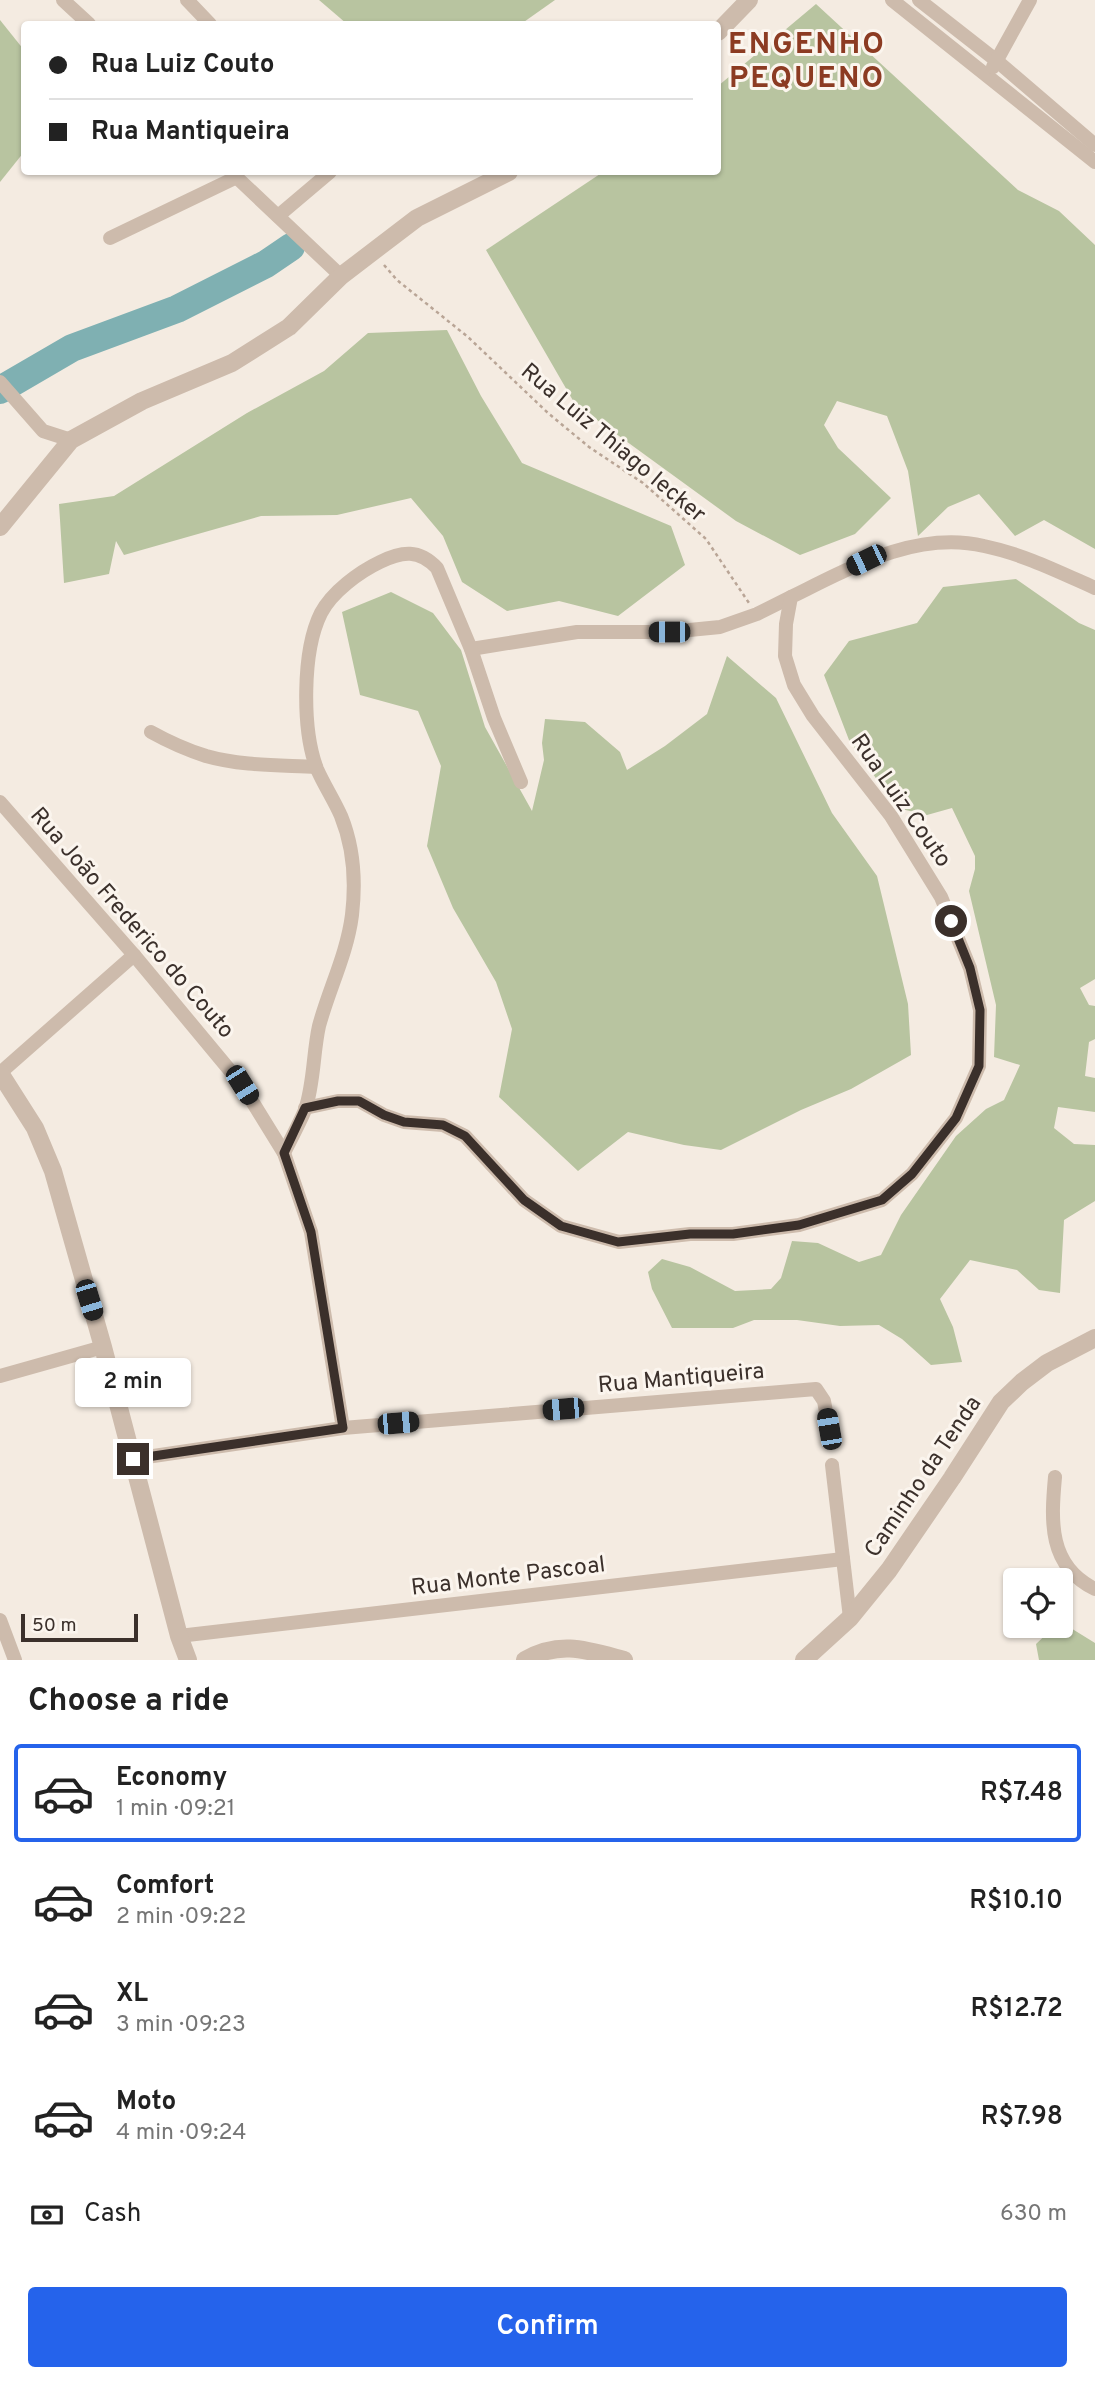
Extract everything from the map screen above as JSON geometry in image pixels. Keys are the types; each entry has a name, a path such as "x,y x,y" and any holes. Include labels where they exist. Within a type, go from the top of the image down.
{"street":[{"path":"63,0 86,21"},
{"path":"187,0 207,21"},
{"path":"721,29 749,0"},
{"path":"892,0 1094,159"},
{"path":"919,0 997,61 1095,145"},
{"path":"986,76 1030,0"},
{"path":"110,239 232,175"},
{"path":"235,175 341,276"},
{"path":"278,216 326,175"},
{"path":"0,527 71,440 142,401 232,363 289,327 341,276 417,218 503,175"},
{"path":"4,391 43,431 71,440"},
{"path":"471,649 577,632 669,632 720,627 757,614 866,560 918,545 951,541 984,545 1035,562 1095,588"},
{"path":"284,1153 305,1108 320,1026 344,953 352,916 355,876 351,845 341,815 316,767 306,714 309,651 321,612 344,586 364,570 387,559 410,553 427,558 437,568 521,782"},
{"name":"Rua Luiz Couto","path":"305,1108 338,1101 359,1101 384,1115 404,1122 443,1125 465,1136 524,1200 561,1226 618,1242 690,1234 733,1234 799,1225 882,1200 912,1174 956,1118 979,1066 980,1010 970,968 941,897 891,816 813,716 794,685 785,656 786,624 791,597"},
{"path":"151,732 177,746 208,757 237,762 316,767"},
{"name":"Rua João Frederico do Couto","path":"0,802 134,955 242,1085 284,1153 311,1232 343,1428"},
{"path":"134,955 0,1073 35,1128 53,1171 103,1347 179,1636 188,1660"},
{"name":"Caminho da Tenda","path":"804,1660 850,1618 897,1559 1001,1402 1047,1363 1095,1338"},
{"path":"0,1376 103,1347"},
{"name":"Rua Mantiqueira","path":"133,1459 343,1428 816,1389 824,1401 829,1429"},
{"path":"832,1465 850,1618"},
{"path":"1055,1477 1052,1523 1058,1550 1070,1570 1095,1589"},
{"name":"Rua Monte Pascoal","path":"179,1636 843,1559"},
{"path":"0,1620 15,1660"},
{"path":"525,1660 555,1648 574,1648 624,1660"}],"path":[{"name":"Rua Luiz Thiago Iecker","path":"373,252 397,280 468,337 558,422 589,447 643,483 706,539 757,614"}],"green space":[{"path":"319,0 555,0 525,21 344,21"},
{"path":"816,4 1018,190 1059,211 1095,245 1095,549 1044,520 1015,536 979,494 948,507 918,536 908,471 887,416 837,401 824,425 838,448 891,498 855,534 800,555 736,521 575,404 486,250 598,175 721,175 721,83"},
{"path":"0,20 21,46 21,156 0,182"},
{"path":"447,330 481,396 522,463 671,526 685,565 618,616 559,601 507,611 462,582 443,536 411,498 337,515 261,516 124,555 116,541 109,574 64,583 59,504 114,496 247,413 324,371 368,333"},
{"path":"1016,579 1079,623 1095,630 1095,979 1080,988 1089,1005 1095,1006 1095,1039 1089,1042 1085,1076 1095,1078 1095,1112 1058,1107 1054,1128 1074,1144 1095,1145 1095,1201 1064,1220 1060,1293 1039,1290 1017,1270 970,1260 940,1299 953,1327 962,1362 931,1365 902,1339 879,1325 840,1326 797,1320 754,1320 733,1328 672,1328 652,1289 648,1272 662,1259 690,1267 735,1291 771,1289 781,1278 792,1241 818,1243 859,1262 881,1255 901,1215 956,1136 986,1109 1004,1100 1020,1065 994,1057 996,1005 969,891 975,869 975,856 952,808 927,815 897,808 849,740 824,675 849,641 917,623 943,587"},
{"path":"391,592 433,613 461,650 485,727 532,811 544,760 542,743 545,719 585,722 620,752 627,770 665,746 707,714 727,656 776,698 832,813 877,876 908,1004 911,1055 851,1089 801,1110 721,1150 684,1145 628,1132 578,1171 499,1097 512,1029 496,982 453,908 427,846 441,766 418,711 360,695 342,612"},
{"path":"1073,1629 1095,1643 1095,1660 1039,1660 1036,1644 1042,1638 1073,1638"}],"waterway":[{"path":"0,390 72,348 177,309 266,264 291,247"}],"district":[{"name":"ENGENHO PEQUENO","path":"807,60"}],"route":[{"path":"133,1459 343,1428 311,1232 284,1153 305,1108 338,1101 359,1101 384,1115 404,1122 443,1125 465,1136 524,1200 561,1226 618,1242 690,1234 733,1234 799,1225 882,1200 912,1174 956,1118 979,1066 980,1010 970,968 951,921"}]}
